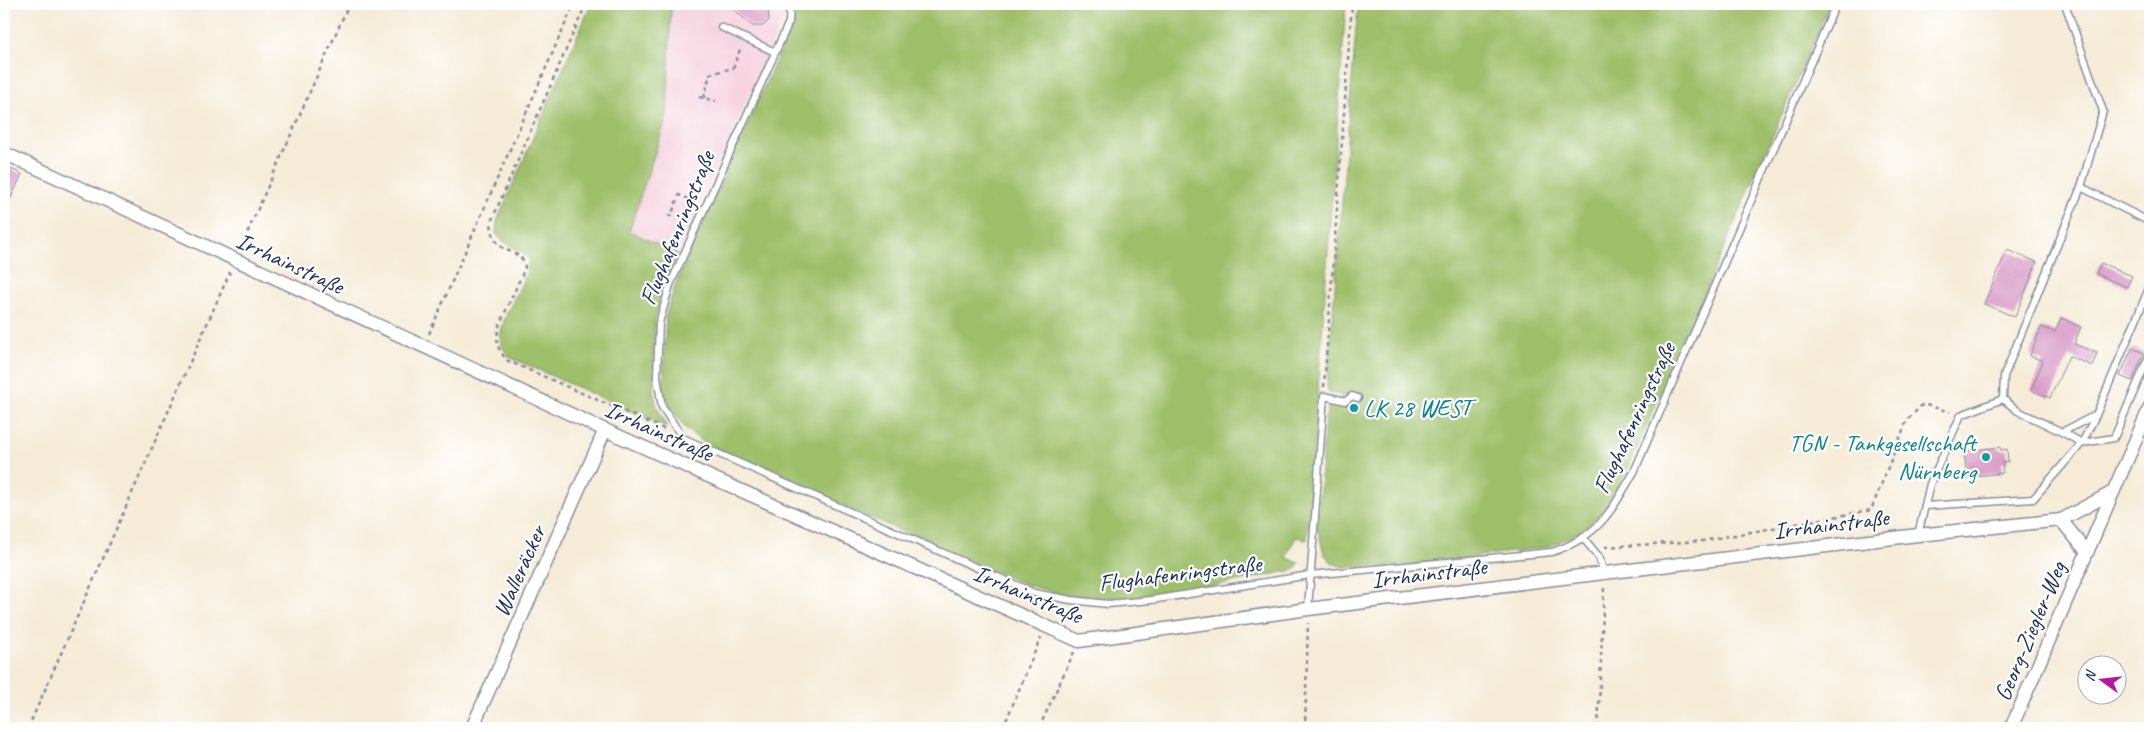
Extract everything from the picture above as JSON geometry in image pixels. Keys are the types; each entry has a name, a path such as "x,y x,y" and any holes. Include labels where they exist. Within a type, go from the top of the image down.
{"street":[{"name":"Irrhainstraße","path":"4,154 605,430 1079,641 1308,609 1918,535 2061,520 2113,492"},
{"path":"2113,492 2150,407"},
{"name":"Walleräcker","path":"472,728 605,430"},
{"name":"Georg-Ziegler-Weg","path":"2011,728 2113,492"},
{"name":"Georg-Ziegler-Weg","path":"2061,520 2088,552"}],"lane":[{"name":"Flughafenringstraße","path":"790,4 789,22 670,285 659,323 657,377 662,407 683,438 1034,593 1108,604 1310,575 1552,552 1584,539 1600,525 1634,472 1836,4"},
{"path":"2003,399 2004,376 2080,187 2103,111 2065,4"},
{"path":"721,27 775,52"},
{"path":"2080,187 2150,222"},
{"path":"1924,506 2033,499 2082,443 2096,415 2150,286"},
{"path":"2003,399 2018,411 2082,443 2114,438 2150,354"},
{"path":"1308,609 1324,396 1346,401 1352,396 1358,398"},
{"path":"1918,535 1930,484 1961,415 2003,399"},
{"path":"2062,432 2096,415"},
{"path":"1584,539 1599,557 1604,573"}],"path":[{"path":"28,728 349,4"},
{"path":"424,347 574,4"},
{"path":"586,4 491,222 492,236 500,247 519,255 524,261 525,268 498,328 497,345 506,360 683,438"},
{"path":"1324,396 1352,4"},
{"path":"704,98 710,74 732,68 745,38"},
{"path":"698,97 716,101"},
{"path":"668,215 671,216 679,195 705,206"},
{"path":"1591,548 1702,541 1870,510 1907,420 1923,404 1961,415"},
{"path":"1598,728 1604,573"},
{"path":"1306,728 1308,609"},
{"path":"1003,728 1045,627"},
{"path":"1039,728 1079,641"}],"shaded area":[{"path":"675,4 785,4 783,20 678,254 629,231 667,116 671,11"}],"green space":[{"path":"591,4 675,4 671,11 667,116 629,231 678,254 661,294 655,321 653,391 657,407 667,427 509,357 501,343 503,324 523,280 529,259 496,234 497,221"},
{"path":"799,4 1346,4 1307,540 1296,537 1286,557 1299,563 1294,570 1187,591 1131,598 1089,598 1056,593 1027,585 966,560 706,444 686,429 669,406 663,388 666,314 676,283 794,20"},
{"path":"1358,4 1830,4 1627,471 1600,514 1582,531 1549,547 1404,566 1343,567 1332,563 1324,554 1317,526 1325,419 1330,403 1348,406 1348,410 1354,414 1362,396 1349,391 1346,397 1329,392 1327,386"}],"building":[{"path":"728,4 763,4 768,9 769,20 763,26 752,26"},
{"path":"4,166 22,174 4,213"},
{"path":"2007,250 2037,262 2015,317 1984,304"},
{"path":"2101,263 2132,276 2127,287 2096,274"},
{"path":"2061,318 2081,327 2074,344 2097,353 2092,366 2069,356 2050,398 2031,390 2043,361 2030,356 2041,327 2055,332"},
{"path":"2132,348 2144,353 2132,381 2120,376"},
{"name":"TGN - Tankgesellschaft Nürnberg","path":"2000,447 2001,450 2007,449 2008,462 2002,463 2003,473 1967,477 1964,451"}],"place":[{"name":"LK 28 WEST","path":"1354,408"},
{"name":"TGN - Tankgesellschaft Nürnberg","path":"1986,457"}]}
